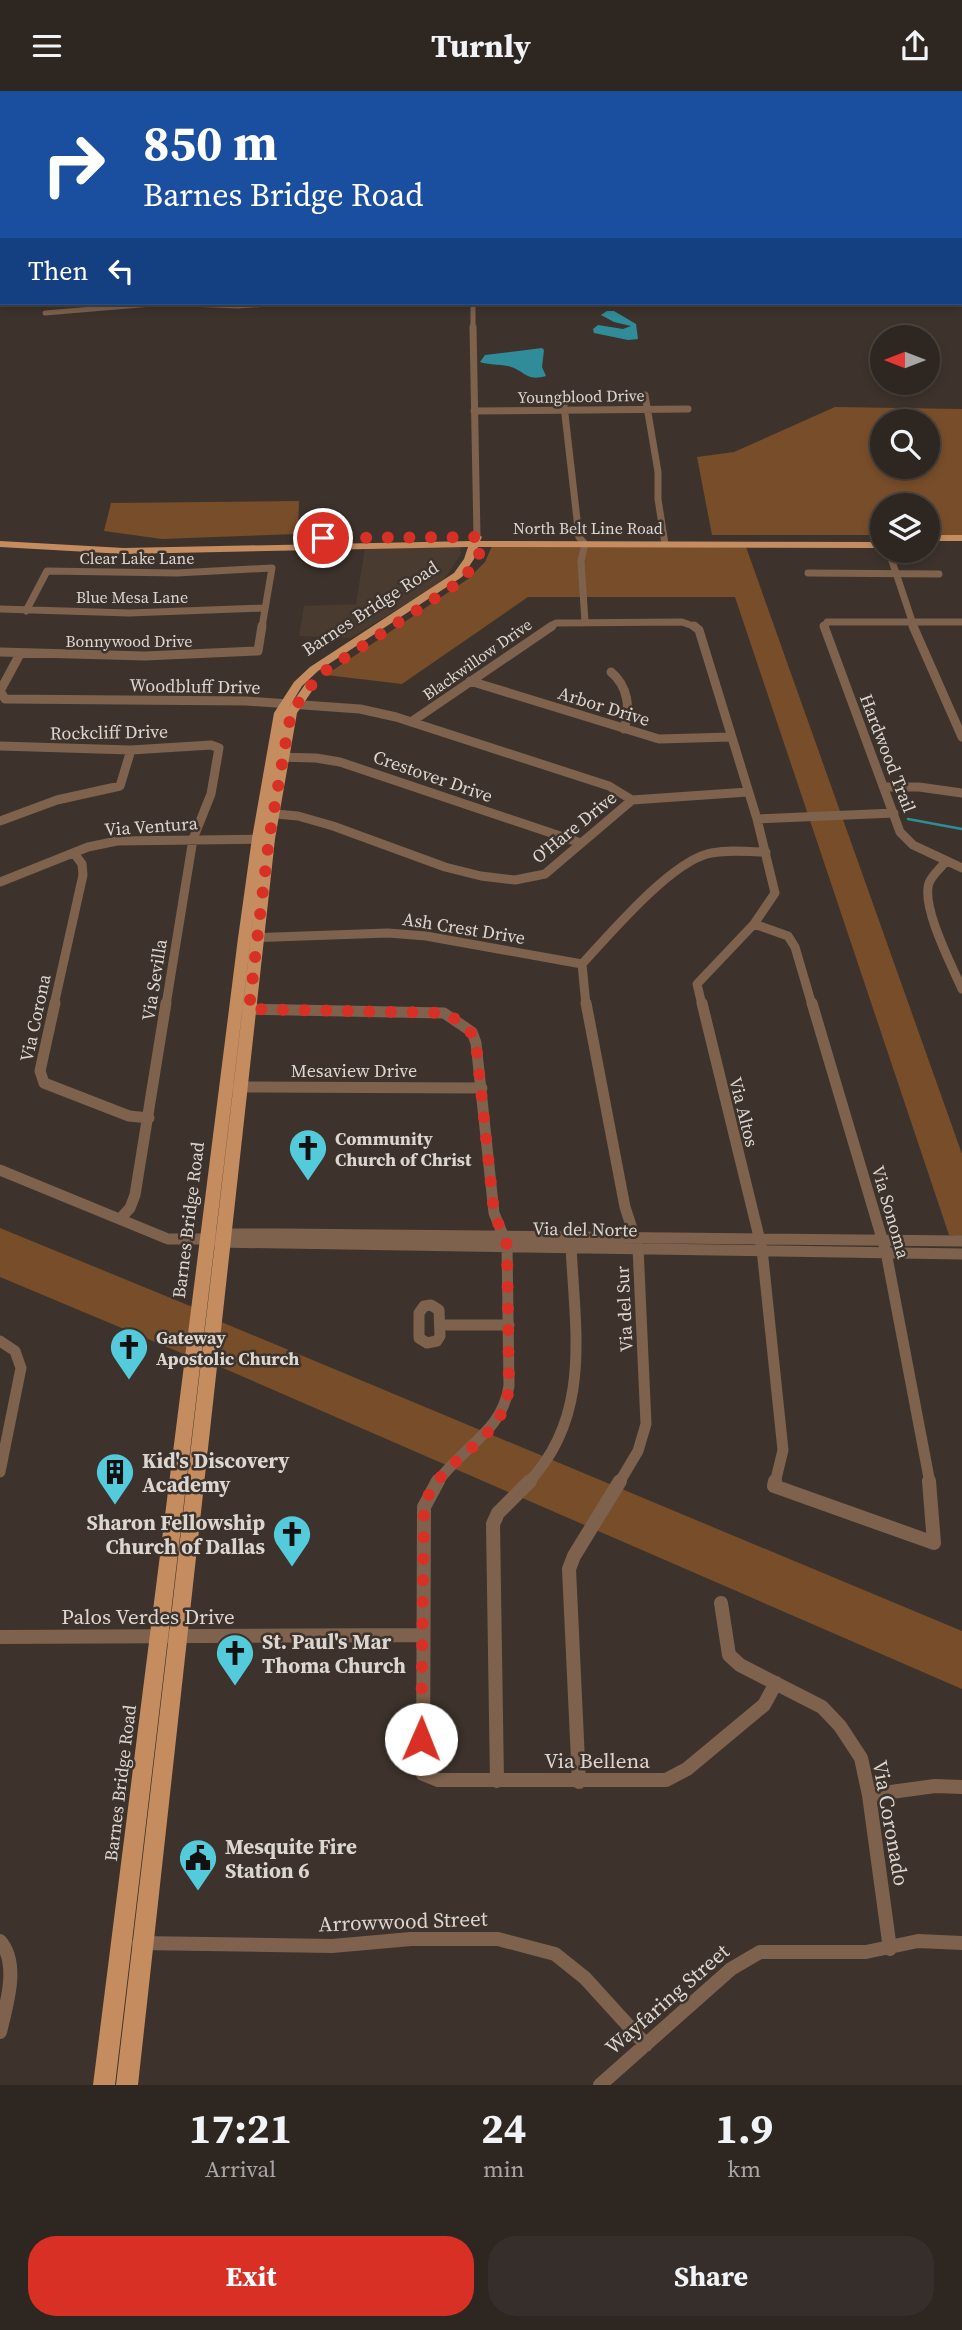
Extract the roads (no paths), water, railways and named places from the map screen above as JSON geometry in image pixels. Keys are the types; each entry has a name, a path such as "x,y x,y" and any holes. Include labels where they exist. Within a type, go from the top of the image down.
{"main road":[{"name":"North Belt Line Road","path":"0,537 125,547"},
{"path":"940,538 962,538"},
{"name":"North Belt Line Road","path":"0,544 125,547 330,541 813,541 870,546"},
{"name":"Barnes Bridge Road","path":"104,2085 121,1943 167,1637 217,1239 263,839 278,757 291,713 290,704 331,662 377,633 457,575 470,558 477,542"},
{"path":"940,545 962,545"},
{"name":"Barnes Bridge Road","path":"127,2085 167,1745 167,1637"}],"street":[{"path":"45,313 85,313 149,305"},
{"path":"195,305 241,308 266,305"},
{"name":"Barnes Bridge Road","path":"473,305 477,542"},
{"path":"645,395 658,471 665,541"},
{"path":"563,397 579,542 585,553 581,561 585,622"},
{"name":"Youngblood Drive","path":"474,411 688,409"},
{"path":"579,542 574,553 581,561"},
{"path":"891,563 911,621 962,737"},
{"name":"Clear Lake Lane","path":"26,611 47,571 164,573 272,568 264,608"},
{"path":"808,573 939,573"},
{"name":"Blue Mesa Lane","path":"0,608 129,613 264,608"},
{"name":"Bonnywood Drive","path":"0,652 145,656 258,651 264,608"},
{"path":"911,621 962,622"},
{"name":"Hardwood Trail","path":"911,621 827,622 824,626 904,838 962,868"},
{"name":"Blackwillow Drive","path":"411,722 549,626 585,622 686,622"},
{"name":"Via Altos","path":"686,622 699,630 757,819 775,893 772,904 697,984 760,1243 783,1450 774,1486 934,1543"},
{"name":"Woodbluff Drive","path":"20,654 0,691 5,699 246,701 360,709 411,722 609,786 632,800"},
{"path":"611,672 622,681 629,720 624,729"},
{"name":"Arbor Drive","path":"470,681 659,739 731,737"},
{"name":"Rockcliff Drive","path":"0,745 131,750 218,746"},
{"name":"Via Sevilla","path":"120,1219 130,1208 135,1195 194,839 197,823 209,799 219,753 218,746"},
{"path":"0,821 57,800 120,786 131,750"},
{"name":"Crestover Drive","path":"278,757 340,762 581,843"},
{"path":"884,787 919,787 962,793"},
{"name":"O'Hare Drive","path":"268,813 298,815 461,871 514,881 531,880 545,874 632,800 748,792"},
{"path":"757,819 894,813"},
{"name":"Via Ventura","path":"0,882 74,853 117,841 263,839"},
{"path":"582,964 612,931 687,862 706,854 766,852"},
{"name":"Via Corona","path":"74,853 82,864 83,875 40,1071 44,1083 128,1116 149,1118"},
{"path":"946,861 929,884 929,897 934,919 962,989"},
{"name":"Via Sonoma","path":"753,923 788,936 795,947 886,1252 928,1472 933,1506 934,1543"},
{"name":"Ash Crest Drive","path":"251,938 388,933 426,936 582,964"},
{"name":"Via del Sur","path":"579,1782 569,1569 574,1556 629,1469 646,1424 636,1242 622,1194 584,994 582,964"},
{"path":"242,1009 444,1013 472,1032 476,1043 494,1213 505,1240 509,1386 504,1408 494,1424 440,1476 431,1488 424,1507 423,1635"},
{"name":"Mesaview Drive","path":"233,1087 481,1088"},
{"name":"Via del Norte","path":"0,1170 168,1239 760,1243 882,1239 962,1241"},
{"name":"Via del Norte","path":"505,1240 570,1246 636,1242"},
{"name":"Via del Norte","path":"760,1243 886,1252 962,1254"},
{"path":"497,1781 494,1524 499,1513 554,1452 569,1421 575,1384 570,1246"},
{"path":"440,1325 509,1325"},
{"path":"0,1341 11,1346 19,1356 21,1368 0,1472"},
{"name":"Via Coronado","path":"721,1603 729,1655 740,1665 822,1707 861,1758 869,1795 890,1949"},
{"name":"Via Bellena","path":"423,1635 423,1774 438,1780 666,1780 687,1769 764,1705 776,1683"},
{"name":"Palos Verdes Drive","path":"0,1637 423,1635"},
{"path":"869,1795 935,1786 962,1787"},
{"name":"Arrowwood Street","path":"121,1943 332,1946 411,1939 498,1939 555,1954 585,1978 646,2045"},
{"path":"0,1941 9,1951 9,1980 0,2032"},
{"name":"Wayfaring Street","path":"600,2085 731,1969 760,1952 866,1952 918,1941 962,1943"}],"water":[{"path":"614,311 636,324 638,339 628,340 594,333 593,329 598,325 623,329 631,326 601,315"},
{"path":"542,348 542,367 546,376 529,377 508,366 480,362 485,355"}],"waterway":[{"path":"908,819 962,829"}],"place":[{"name":"Community Church of Christ","path":"308,1182"},
{"name":"Gateway Apostolic Church","path":"129,1381"},
{"name":"Kid's Discovery Academy","path":"115,1506"},
{"name":"Sharon Fellowship Church of Dallas","path":"292,1568"},
{"name":"St. Paul's Mar Thoma Church","path":"235,1687"},
{"name":"Mesquite Fire Station 6","path":"198,1892"}]}
